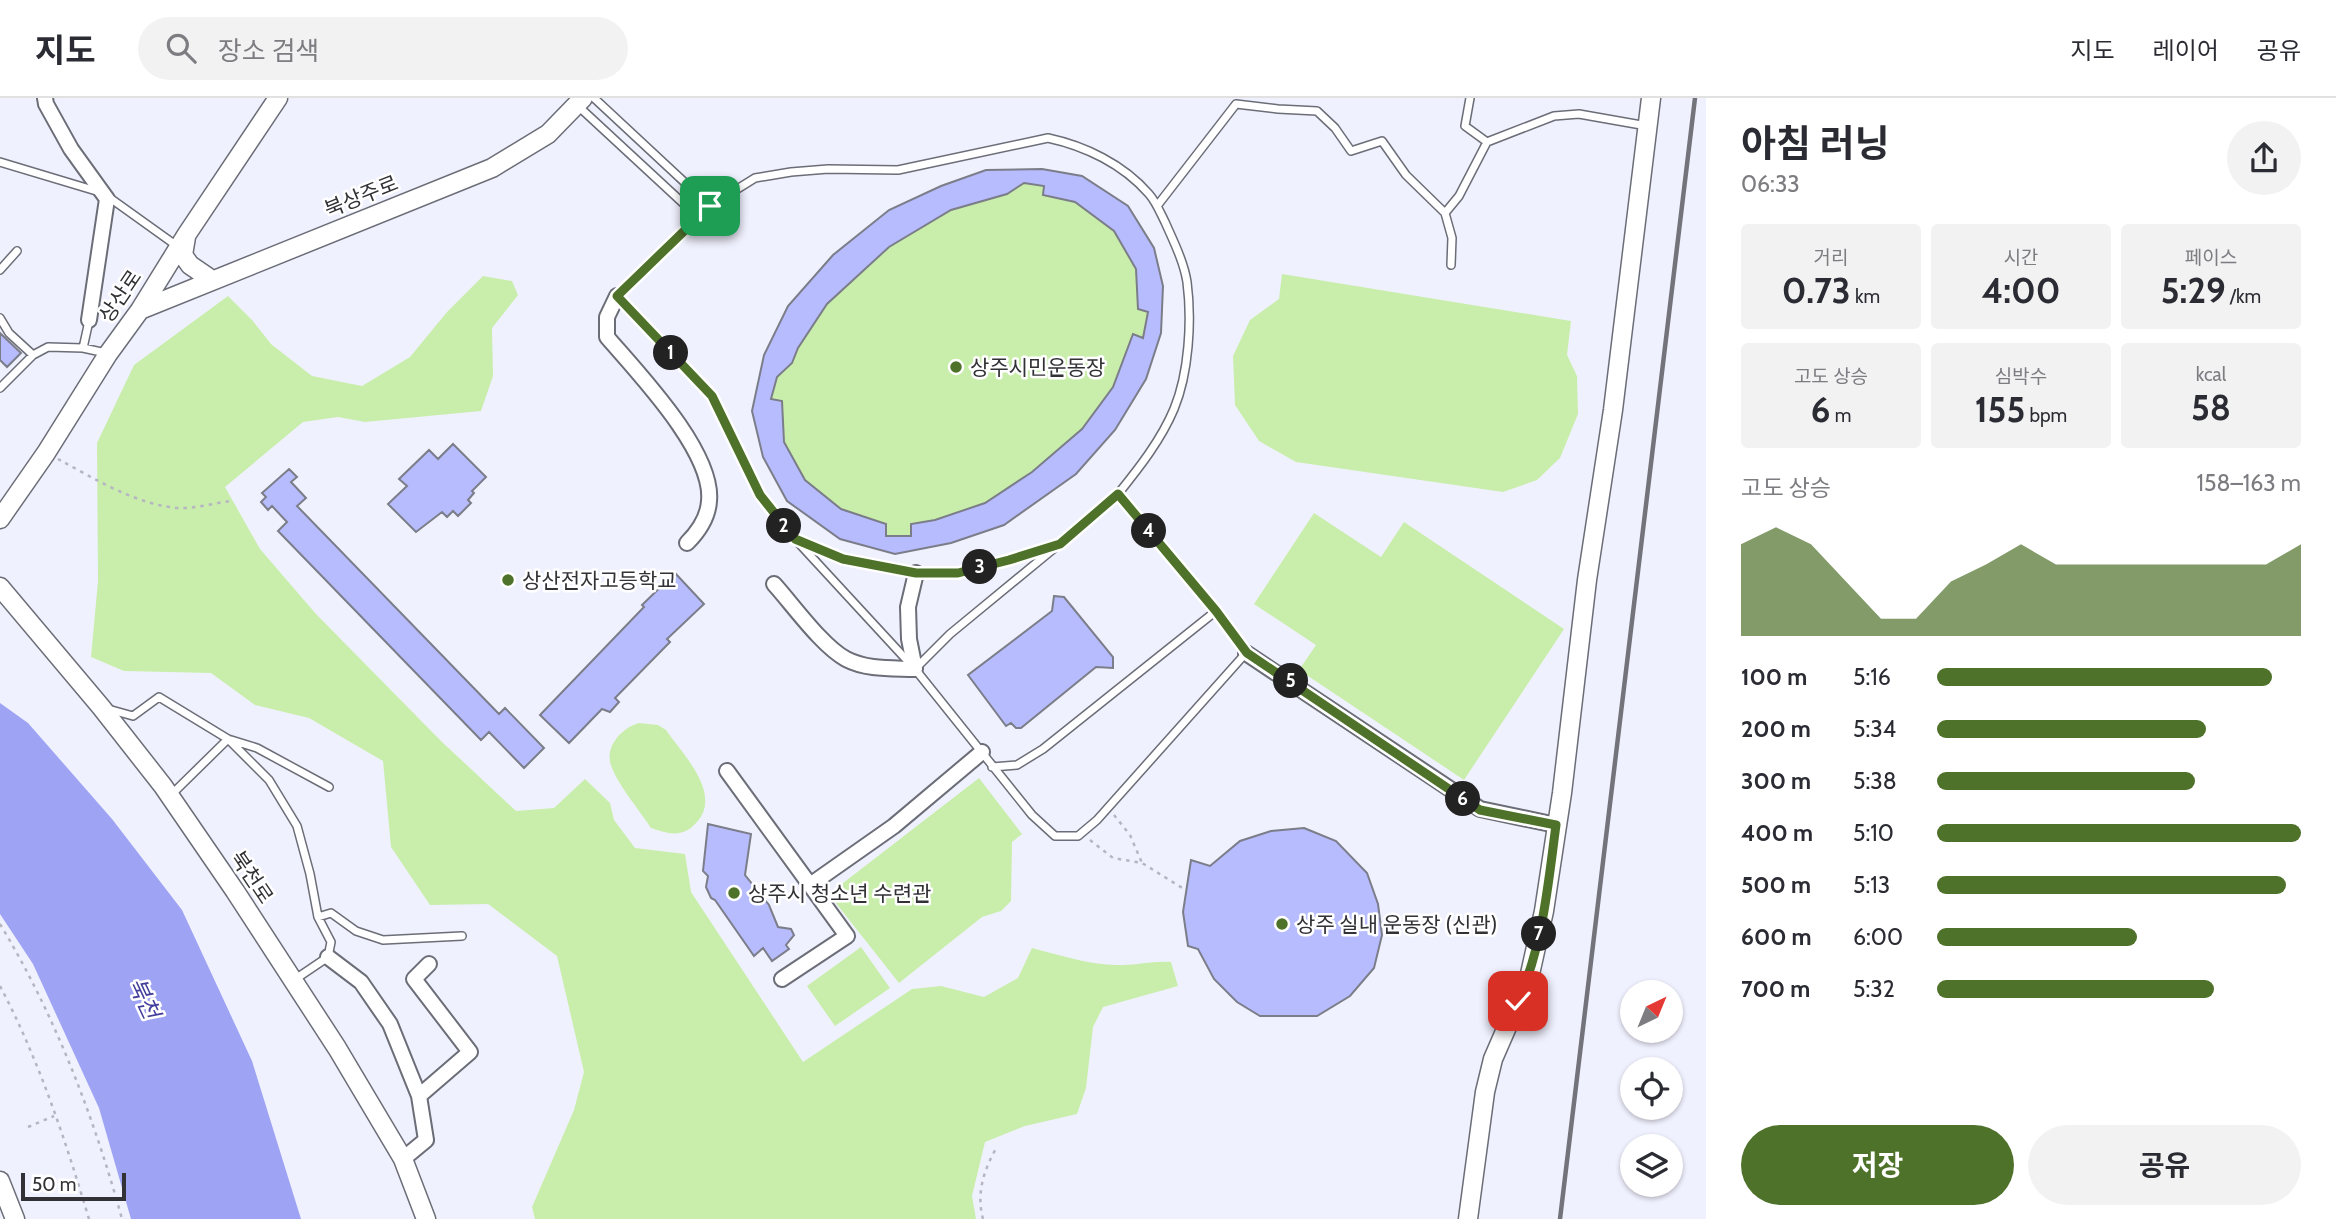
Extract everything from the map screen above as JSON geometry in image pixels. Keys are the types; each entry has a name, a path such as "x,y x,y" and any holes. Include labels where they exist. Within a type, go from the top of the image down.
{"street":[{"path":"46,98 46,104 71,149 107,198 89,320"},
{"name":"상산로","path":"0,520 278,98"},
{"path":"1468,1219 1485,1092 1493,1059 1530,974 1544,911 1562,793 1587,580 1613,410 1651,98"},
{"name":"북상주로","path":"140,310 492,168 548,134 582,100"},
{"path":"182,240 183,255 190,265 212,280"},
{"path":"617,296 607,317 607,337 663,401 702,462 709,500 701,529 687,543"},
{"path":"774,584 825,641 845,658 875,668 915,669 909,639 908,607 916,573"},
{"name":"북천로","path":"0,587 170,796 293,981 403,1159 426,1219"},
{"path":"1247,653 1480,810 1556,825"},
{"path":"810,885 894,826 982,752"},
{"path":"727,771 847,936 782,979"},
{"path":"328,957 361,982 390,1024 419,1096 426,1140 403,1159"},
{"path":"419,1096 470,1052 414,979 429,964"},
{"path":"0,1181 15,1219"}],"lane":[{"path":"1470,98 1465,126 1487,142"},
{"path":"582,100 710,206"},
{"path":"582,100 698,217"},
{"path":"1157,206 1236,104 1317,111 1335,128 1351,151 1382,141 1406,175 1445,213 1452,238 1451,265"},
{"path":"1445,213 1459,196 1487,142 1554,116 1579,114 1647,127"},
{"path":"915,669 950,634 1118,494 1142,464 1175,408 1186,366 1186,280 1173,240 1149,193 1116,165 1076,144 1048,138 898,170 828,169 755,178 710,206 617,296 712,396 760,495 795,539 915,669 1032,815 1055,836 1078,836 1082,833 1247,653 1216,611 1118,494"},
{"path":"0,162 103,193 182,240"},
{"path":"0,270 17,251"},
{"path":"0,318 9,333 33,355"},
{"path":"83,348 89,320"},
{"path":"0,388 33,355 48,347 83,348 108,354"},
{"path":"795,539 843,559 916,573 958,573 1060,544"},
{"path":"992,767 1017,765 1042,748 1216,611"},
{"path":"100,707 133,716 159,697 228,739 269,780 297,826 318,917 331,942 328,957 293,981"},
{"path":"228,739 257,748 329,788"},
{"path":"170,796 228,739"},
{"path":"318,917 331,913 356,931 383,940 462,936"}],"path":[{"path":"46,453 108,486 142,500 178,508 232,501"},
{"path":"1108,807 1130,835 1142,863"},
{"path":"1082,833 1113,858 1142,863 1184,889"},
{"path":"0,924 28,969 65,1053 106,1160 122,1219"},
{"path":"0,986 19,1021 43,1078 89,1219"},
{"path":"28,1127 55,1116"},
{"path":"983,1219 981,1187 986,1164 997,1147"}],"green space":[{"name":"상주시민운동장","path":"1042,169 1082,176 1128,206 1154,248 1163,286 1161,333 1146,379 1115,430 1076,474 951,543 895,554 840,539 787,501 763,457 752,411 764,355 788,306 833,255 889,210 941,186 986,170"},
{"path":"1282,274 1571,321 1567,355 1577,376 1578,414 1560,458 1537,480 1503,492 1296,462 1259,441 1235,405 1233,356 1250,320 1279,299"},
{"path":"483,276 512,281 518,295 492,328 493,376 481,411 365,422 338,417 303,422 225,487 260,549 316,614 442,742 516,811 554,808 585,779 610,803 614,820 635,848 685,854 691,892 803,1062 912,989 941,986 984,997 1018,978 1032,948 1099,964 1171,962 1178,986 1103,1007 1093,1027 1086,1088 1077,1114 1025,1126 985,1142 972,1196 976,1219 535,1219 532,1207 574,1110 584,1072 557,956 488,904 430,905 391,847 383,761 309,718 255,705 211,673 124,671 91,657 98,581 97,443 134,365 228,296 271,344 312,376 362,386 410,357 447,312"},
{"path":"1314,513 1381,557 1404,522 1564,629 1464,780 1299,670 1316,645 1254,604"},
{"path":"639,723 658,725 666,730 699,777 705,802 702,815 688,830 667,833 651,828 615,775 610,761 612,746 620,734"},
{"path":"979,778 1022,834 1012,842 1011,901 1001,911 982,917 899,983 835,902 834,890"},
{"path":"861,947 890,988 835,1026 807,986"}],"water":[{"name":"북천","path":"0,703 28,723 112,819 182,910 252,1061 301,1219 131,1219 99,1108 33,964 0,914"}],"building":[{"path":"1042,169 1082,176 1128,206 1154,248 1163,286 1161,333 1146,379 1115,430 1076,474 1004,525 951,543 895,554 840,539 787,501 763,457 752,411 764,355 788,306 833,255 889,210 941,186 986,170","holes":["1024,183 1044,186 1043,195 1075,202 1114,231 1136,269 1138,309 1148,312 1143,338 1133,334 1113,387 1082,429 1032,472 985,503 935,520 911,524 911,536 886,536 886,524 841,509 805,480 784,442 782,401 771,399 777,377 792,363 798,348 827,304 889,247 951,210 1007,194"]},
{"path":"0,333 21,353 7,367 0,360"},
{"path":"453,444 486,477 472,491 474,493 468,500 471,503 458,516 453,511 447,517 442,512 416,532 388,504 407,486 399,479 429,450 438,459"},
{"path":"289,469 297,477 291,482 306,498 297,506 499,714 505,708 544,748 524,768 489,732 481,740 278,531 287,522 272,506 268,510 261,502 266,497 262,493"},
{"path":"675,573 704,604 667,639 670,642 615,698 619,702 610,712 602,709 569,743 540,715"},
{"path":"1054,596 1064,597 1113,657 1113,668 1096,667 1021,728 1016,728 1011,723 1006,726 968,675 1052,611"},
{"name":"상주시 청소년 수련관","path":"708,824 751,834 745,875 769,905 778,927 791,929 794,935 786,945 789,949 772,961 763,948 754,956 711,898 706,887 708,876 703,871"},
{"name":"상주 실내 운동장 (신관)","path":"1304,828 1336,841 1367,873 1378,904 1382,935 1374,968 1350,996 1317,1016 1260,1016 1237,1002 1214,979 1198,949 1188,946 1183,912 1191,860 1210,866 1240,841 1271,831"}],"railway":[{"path":"1560,1219 1695,98"}],"place":[{"name":"상주시민운동장","path":"956,367"},
{"name":"상산전자고등학교","path":"508,580"},
{"name":"상주시 청소년 수련관","path":"734,893"},
{"name":"상주 실내 운동장 (신관)","path":"1282,924"}],"route":[{"path":"710,206 617,296 712,396 760,495 795,539 843,559 916,573 958,573 1060,544 1118,494 1216,611 1247,653 1480,810 1556,825 1544,911 1530,974 1518,1001"}]}
